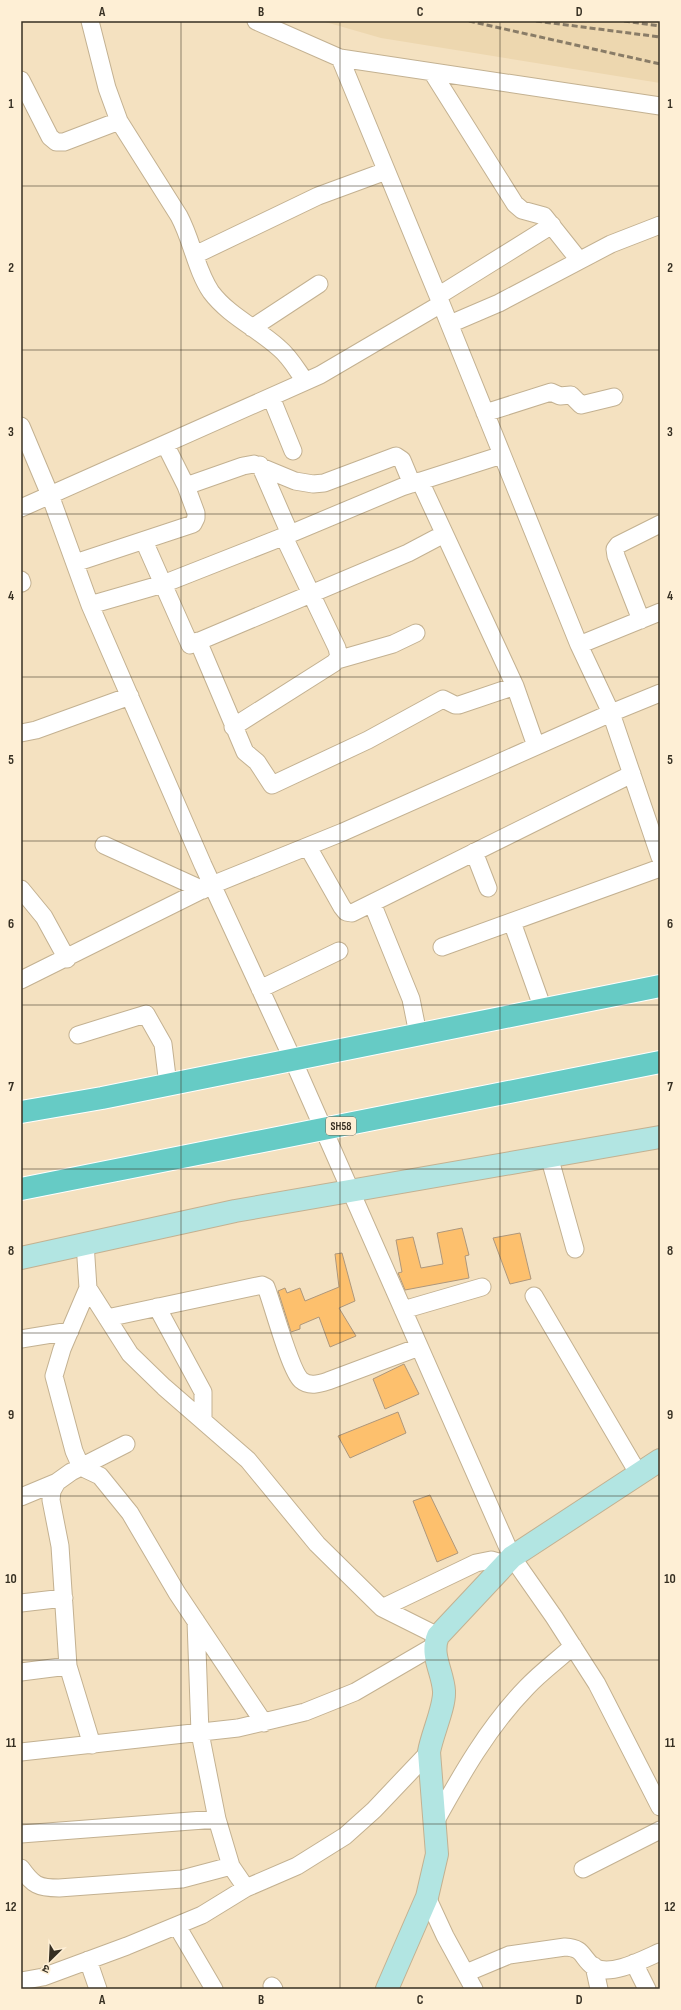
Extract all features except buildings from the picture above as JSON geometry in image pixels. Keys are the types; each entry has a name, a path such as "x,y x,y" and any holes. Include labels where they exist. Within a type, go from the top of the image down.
{"main road":[{"path":"22,1110 168,1085 660,986"},
{"name":"SH58","path":"21,1189 660,1062"}],"street":[{"path":"90,21 107,88 119,121 179,216 203,278 211,292 222,304 280,348 305,381"},
{"path":"256,21 340,58 660,106"},
{"path":"340,58 450,324 578,645 610,713 659,847"},
{"path":"432,72 515,204 522,210 542,215 552,225 579,260"},
{"path":"21,80 50,137 56,142 64,142 119,121"},
{"path":"195,255 318,196 386,171"},
{"path":"21,508 320,375 440,300 552,225"},
{"path":"450,324 522,291 611,244 660,225"},
{"path":"252,328 319,284"},
{"path":"485,412 551,392 560,396 571,395 581,405 614,397"},
{"path":"271,396 294,451"},
{"path":"21,426 50,495 90,605 130,696 208,888 260,989 292,1060 419,1347 508,1560 573,1646 598,1684 655,1784 660,1807"},
{"path":"75,563 193,524 196,518 196,513 186,486 165,444"},
{"path":"90,605 163,584 416,482 502,455"},
{"path":"186,486 243,466 260,465 295,481 313,484 324,483 396,456 402,460 416,482 444,534 515,686 536,746"},
{"path":"260,465 311,594 337,648 339,657 337,660"},
{"path":"641,620 616,556 615,549 618,545 660,524"},
{"path":"144,541 190,645 408,553 444,534"},
{"path":"578,645 660,612"},
{"path":"233,726 337,660 393,644 416,633"},
{"path":"198,641 245,752 257,762 270,784 274,785 368,740 443,698 455,705 459,705 515,686"},
{"path":"21,980 67,959 208,888 308,846 610,713 660,693"},
{"path":"21,733 36,730 130,696"},
{"path":"308,846 344,910 352,913 632,774"},
{"path":"104,845 208,888"},
{"path":"474,852 488,888"},
{"path":"442,947 660,868"},
{"path":"21,889 48,923 67,959"},
{"path":"372,903 411,999 418,1034"},
{"path":"512,922 543,1009"},
{"path":"260,989 339,951"},
{"path":"78,1035 146,1014 163,1044 168,1085"},
{"path":"21,1258 235,1211 660,1137"},
{"path":"549,1156 575,1249"},
{"path":"85,1243 88,1288 62,1349 54,1376 63,1408 68,1435 81,1467 100,1476 130,1513 196,1621 264,1723"},
{"path":"107,1318 260,1285 264,1286 294,1368 302,1381 309,1384 317,1384 328,1381 419,1347"},
{"path":"403,1310 482,1287"},
{"path":"88,1288 130,1354 164,1387 248,1460 316,1544 382,1608 436,1641 444,1691 443,1705 431,1737 429,1752 437,1854 427,1897 387,1989"},
{"path":"534,1296 638,1474"},
{"path":"157,1307 204,1392 203,1420"},
{"path":"21,1339 70,1331"},
{"path":"21,1497 57,1482 81,1467 126,1444"},
{"path":"21,1752 200,1733 264,1723 305,1712 355,1692 436,1641 508,1560 660,1460"},
{"path":"57,1482 52,1491 51,1500 60,1546 68,1666 92,1745"},
{"path":"382,1608 476,1563 491,1560 508,1560"},
{"path":"21,1603 64,1598"},
{"path":"196,1621 200,1733 217,1819 231,1866 246,1888"},
{"path":"434,1824 467,1765 506,1710 528,1686 573,1646"},
{"path":"21,1672 68,1666"},
{"path":"21,1981 43,1977 177,1926 202,1915 246,1888 297,1866 344,1836 374,1810 429,1752"},
{"path":"21,1834 217,1819"},
{"path":"583,1869 660,1830"},
{"path":"21,1868 35,1884 44,1888 59,1888 110,1886 182,1879 231,1866"},
{"path":"427,1897 445,1936 474,1989"},
{"path":"177,1926 214,1989"},
{"path":"466,1973 509,1956 564,1947 581,1951 594,1966 602,1970 614,1969 634,1963 660,1952"},
{"path":"88,1960 98,1989"},
{"path":"634,1963 647,1989"},
{"path":"594,1966 599,1989"}],"shaded area":[{"path":"322,21 660,21 660,83 381,38"}],"railway":[{"path":"469,21 660,64"},
{"path":"536,21 660,37"},
{"path":"624,21 660,26"}]}
